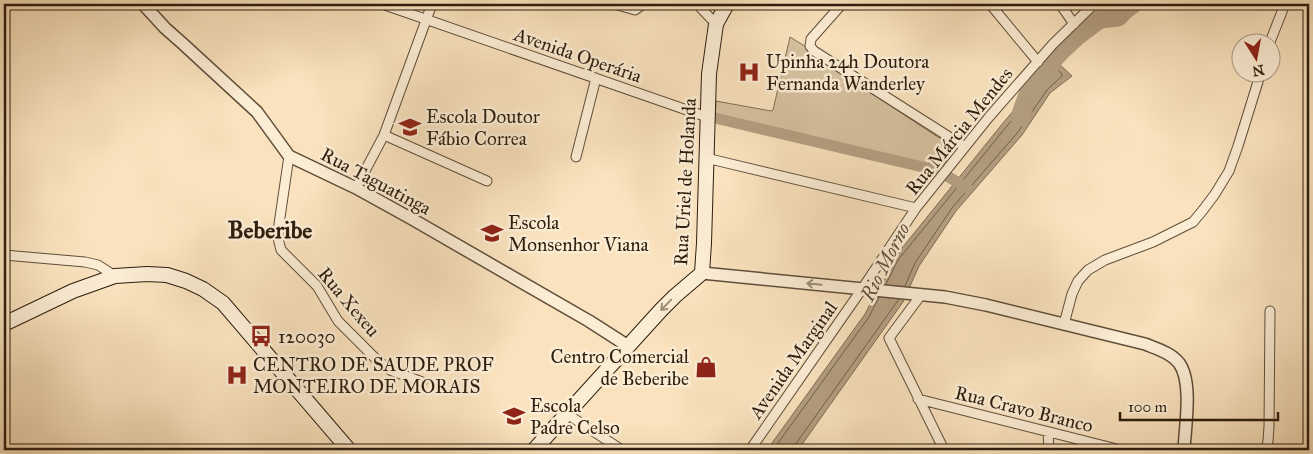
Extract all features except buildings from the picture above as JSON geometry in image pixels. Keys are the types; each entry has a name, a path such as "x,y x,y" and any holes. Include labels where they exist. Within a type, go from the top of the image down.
{"main road":[{"name":"Rua Uriel de Holanda","path":"534,450 675,296 702,273 709,74 716,24 727,4"},
{"path":"4,324 73,291 115,276 167,275 203,289 222,303 350,449"}],"street":[{"name":"Rua Taguatinga","path":"143,4 165,28 257,112 289,156 356,188 412,219 589,321 628,346"},
{"name":"Avenida Operária","path":"382,4 707,117"},
{"path":"356,188 384,136 432,4"},
{"path":"614,4 635,10 643,4"},
{"path":"697,4 716,24"},
{"path":"842,4 811,39 810,46 814,52 965,147"},
{"path":"990,4 1038,62"},
{"path":"1060,4 1074,24"},
{"name":"Rua Márcia Mendes","path":"868,289 916,208 989,116 1094,4"},
{"path":"1274,32 1285,4"},
{"path":"576,157 596,78"},
{"path":"1064,324 1072,294 1078,281 1088,270 1105,260 1153,242 1193,222 1203,210 1229,171 1258,82"},
{"path":"384,136 487,181"},
{"name":"Rua Xexeu","path":"289,156 278,224 280,250 317,286 338,321 376,359 390,370 422,382"},
{"path":"706,158 916,208"},
{"path":"4,254 84,262 98,265 115,276"},
{"path":"702,273 945,297 986,304 1145,344 1167,354 1178,363 1184,373 1187,385 1187,401 1184,450"},
{"name":"Avenida Marginal","path":"750,450 868,289"},
{"path":"915,294 889,338 944,450"},
{"path":"1266,450 1269,427 1270,311"},
{"name":"Rua Cravo Branco","path":"918,399 1121,450"},
{"path":"567,414 622,450"},
{"path":"1048,432 1049,450"}],"shaded area":[{"path":"790,37 808,48 813,55 953,147 939,175 922,168 854,154 715,120 716,101 773,110"}],"water":[{"path":"1056,61 1072,76 1050,93 1022,135 956,211 919,266 903,302 798,450 767,450 865,314 894,258 1003,123"}],"waterway":[{"name":"Rio Morno","path":"1020,117 1030,89 1038,78 1048,71 1051,62 1061,51 1100,19 1118,17 1133,4"},
{"path":"715,118 931,169"},
{"path":"947,176 967,188"}],"place":[{"name":"Upinha 24h Doutora Fernanda Wanderley","path":"749,72"},
{"name":"Escola Doutor Fábio Correa","path":"410,127"},
{"name":"Escola Monsenhor Viana","path":"492,233"},
{"name":"120030","path":"261,336"},
{"name":"Centro Comercial de Beberibe","path":"706,367"},
{"name":"CENTRO DE SAUDE PROF MONTEIRO DE MORAIS","path":"237,375"},
{"name":"Escola Padre Celso","path":"514,416"}],"district":[{"name":"Beberibe","path":"270,230"}]}
